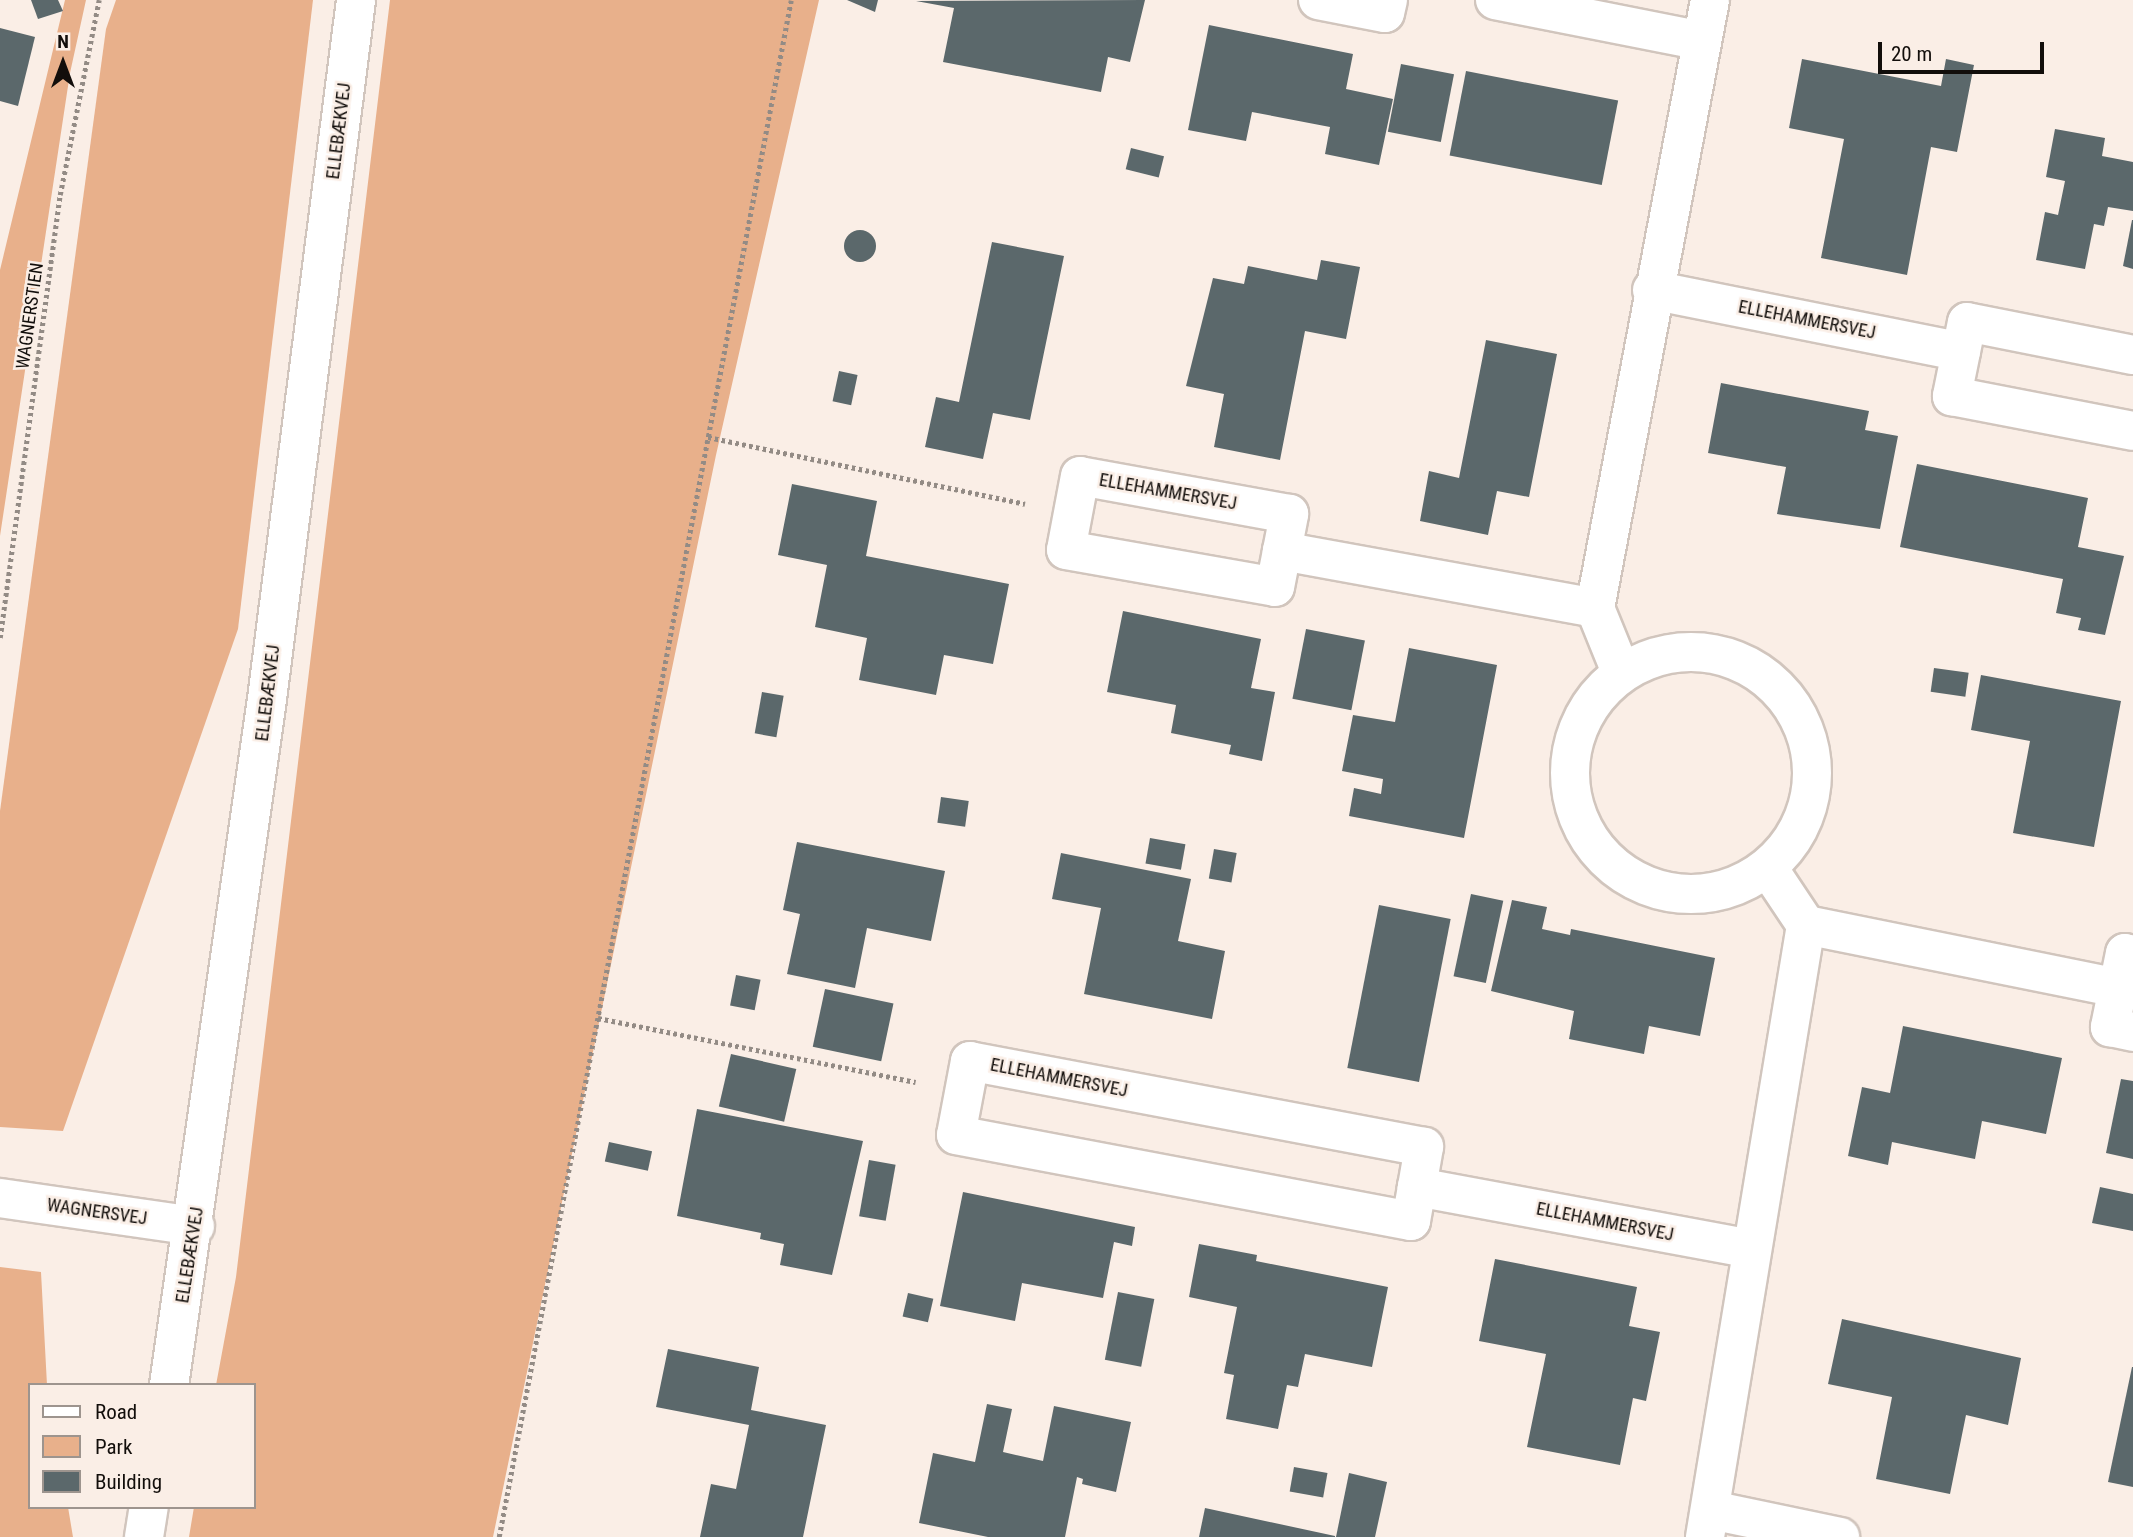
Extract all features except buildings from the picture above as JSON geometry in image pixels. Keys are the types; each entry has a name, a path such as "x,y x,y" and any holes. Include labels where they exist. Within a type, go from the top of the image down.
{"street":[{"name":"ELLEBÆKVEJ","path":"169,1383 195,1226 356,0"},
{"path":"1318,0 1385,13 1388,0"},
{"path":"1495,0 1702,41"},
{"path":"1621,672 1595,608 1652,290 1710,0"},
{"name":"ELLEHAMMERSVEJ","path":"1652,290 1961,352"},
{"path":"2133,355 1967,322 1952,396 2133,431"},
{"name":"ELLEHAMMERSVEJ","path":"1080,476 1289,514 1282,551 1275,587 1066,550 1080,476"},
{"path":"1282,551 1595,608"},
{"path":"1711,653 1754,668 1788,700 1809,742 1812,788 1798,833 1768,868 1725,891 1675,894 1629,879 1592,846 1572,802 1570,753 1587,707 1621,672 1664,654 1711,653"},
{"path":"1768,868 1807,925 1751,1249 1708,1524 1840,1537"},
{"path":"1807,925 2126,972 2110,1027 2133,1032"},
{"name":"ELLEHAMMERSVEJ","path":"970,1061 1424,1147 1417,1187 1410,1221 956,1135 970,1061"},
{"name":"ELLEHAMMERSVEJ","path":"1417,1187 1751,1249"},
{"name":"WAGNERSVEJ","path":"0,1198 195,1226"},
{"path":"144,1537 149,1509"}],"path":[{"name":"WAGNERSTIEN","path":"0,638 61,195 99,0"},
{"path":"499,1537 790,0"},
{"path":"708,437 1072,514"},
{"path":"598,1018 963,1092"}],"green space":[{"path":"65,0 86,0 70,73 0,536 0,270"},
{"path":"116,0 313,0 238,629 63,1131 0,1127 0,811 106,29"},
{"path":"390,0 819,0 716,455 493,1537 189,1537 194,1509 256,1509 256,1383 216,1383 236,1277"},
{"path":"0,1267 41,1272 47,1383 28,1383 28,1509 68,1509 73,1537 0,1537"}]}
